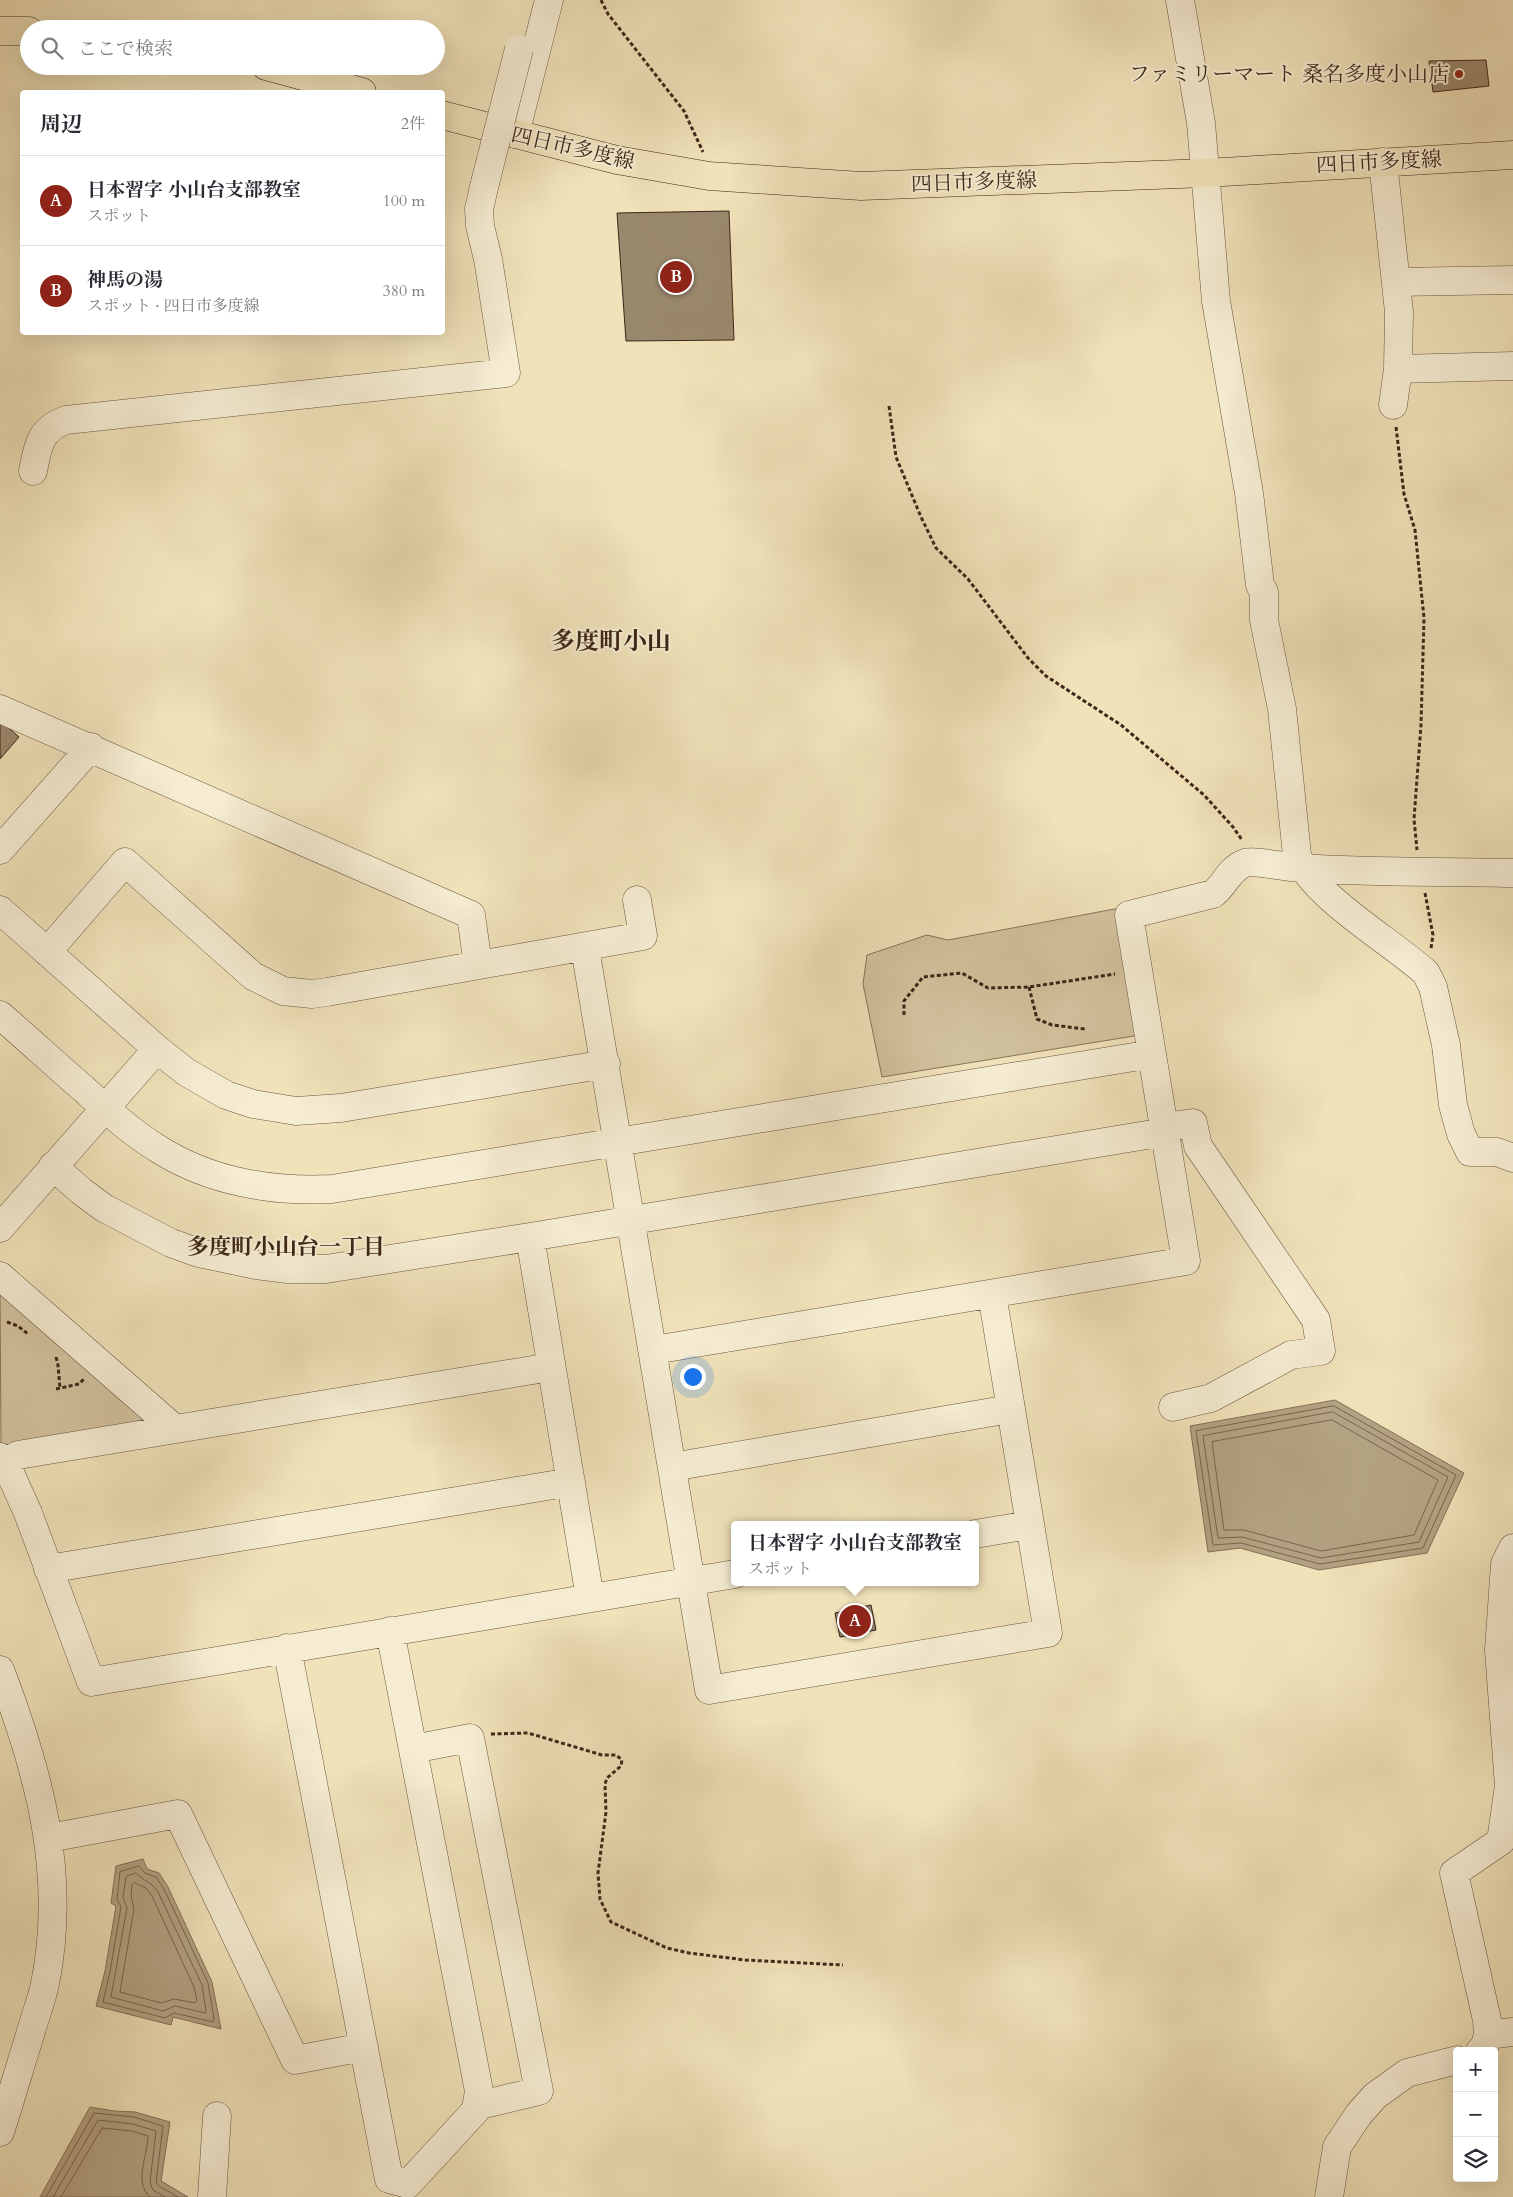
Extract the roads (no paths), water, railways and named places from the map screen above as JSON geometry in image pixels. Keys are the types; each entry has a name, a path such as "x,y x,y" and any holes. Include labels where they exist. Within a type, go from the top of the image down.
{"main road":[{"path":"0,31 20,31"},
{"path":"299,75 355,90"},
{"name":"四日市多度線","path":"445,115 617,160 709,176 855,185 1206,173 1513,155"}],"street":[{"path":"33,471 42,436 54,424 66,420 506,373 488,259 480,226 479,209 532,0"},
{"path":"515,134 549,0"},
{"path":"1180,0 1201,123 1216,301 1249,493 1260,585 1264,592 1264,620 1282,709 1297,855 1302,868 1331,898 1426,973 1433,987 1446,1045 1452,1105 1461,1134 1470,1152 1498,1152 1513,1158"},
{"path":"1383,162 1399,312 1398,369 1393,405"},
{"path":"1396,282 1513,280"},
{"path":"1398,369 1513,366"},
{"path":"0,709 91,747 471,915 478,965"},
{"path":"0,850 91,747"},
{"path":"48,952 125,862 254,976 283,991 312,994 586,948 644,936 638,900"},
{"path":"654,1350 1186,1261 1129,915 1212,894 1220,889 1226,878 1237,867 1247,862 1302,868 1513,873"},
{"path":"0,910 157,1049 186,1072 226,1094 260,1106 296,1111 341,1108 606,1064"},
{"path":"586,948 709,1690 1048,1633 992,1294"},
{"path":"0,1015 104,1108 140,1138 162,1152 186,1163 245,1184 302,1190 332,1189 1152,1054"},
{"path":"0,1228 157,1049"},
{"path":"54,1166 81,1191 104,1208 147,1232 199,1253 256,1265 288,1269 326,1269 530,1237 1193,1123 1198,1146 1316,1320 1321,1351 1291,1356 1211,1398 1173,1407"},
{"path":"530,1237 590,1598"},
{"path":"0,1276 175,1429"},
{"path":"551,1367 18,1455 2,1460 28,1513 91,1682 731,1575"},
{"path":"672,1467 1010,1409"},
{"path":"48,1569 571,1482"},
{"path":"979,1533 1029,1525"},
{"path":"1494,2039 1487,2020 1454,1872 1507,1841 1510,1748 1498,1650 1505,1564 1513,1548"},
{"path":"288,1648 389,2179 408,2184 476,2110 478,2091 390,1631"},
{"path":"0,1670 36,1778 49,1838 53,1899 45,1984 0,2132"},
{"path":"413,1749 470,1738 539,2091 477,2103"},
{"path":"49,1838 178,1814 295,2060 364,2047"},
{"path":"1329,2197 1338,2147 1360,2114 1375,2096 1407,2073 1453,2061"},
{"path":"212,2197 217,2116"}],"water":[{"path":"1335,1400 1464,1473 1427,1553 1319,1570 1240,1548 1208,1552 1190,1426"},
{"path":"143,1859 147,1869 159,1873 168,1887 212,1982 221,2029 173,2017 171,2025 96,2006 105,1971 116,1906 111,1903 116,1866"},
{"path":"90,2107 135,2112 170,2122 161,2181 188,2197 40,2197"}],"place":[{"name":"ファミリーマート 桑名多度小山店","path":"1459,74"},
{"name":"神馬の湯","path":"676,277"},
{"name":"日本習字 小山台支部教室","path":"855,1621"}],"district":[{"name":"多度町小山","path":"611,641"},
{"name":"多度町小山台一丁目","path":"286,1246"}]}
